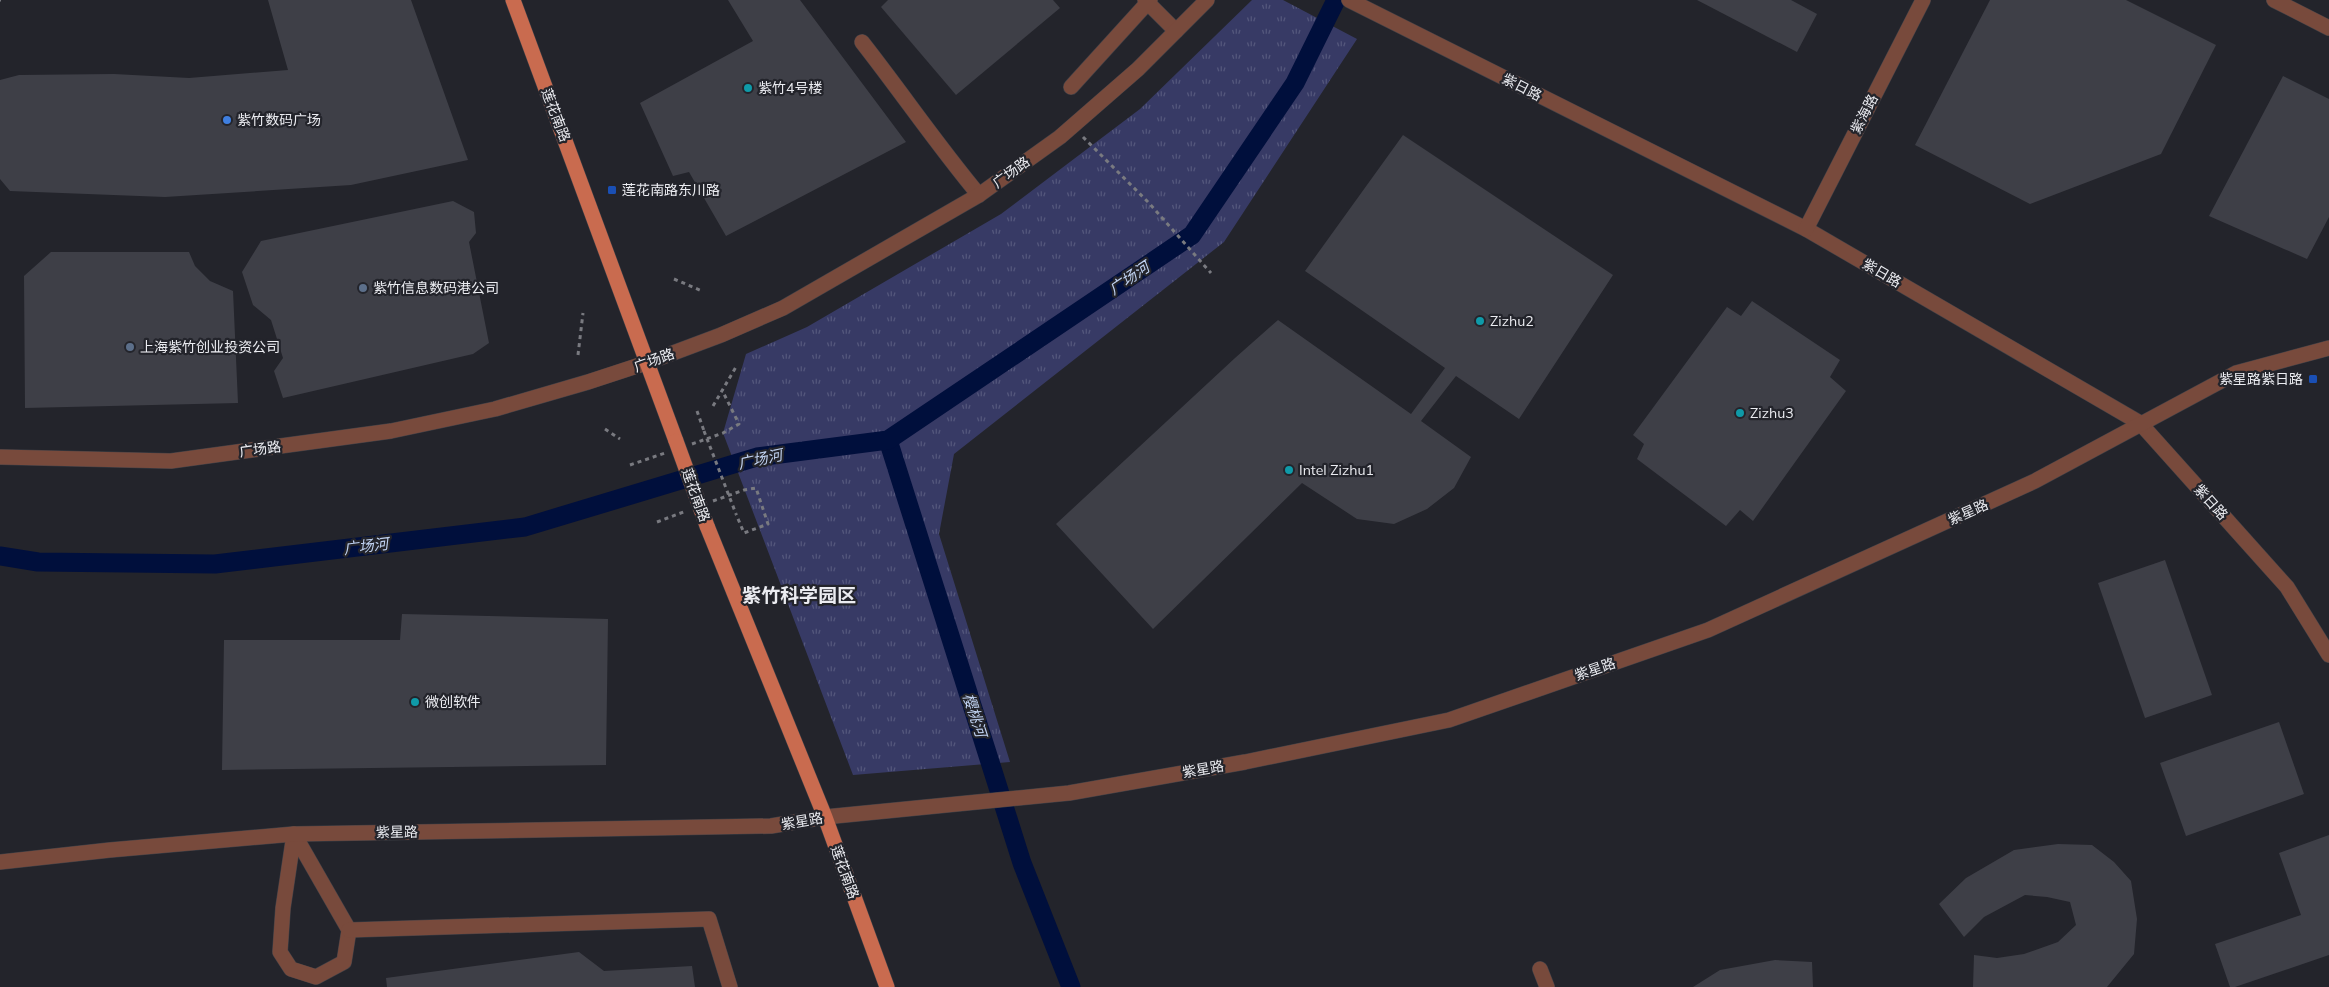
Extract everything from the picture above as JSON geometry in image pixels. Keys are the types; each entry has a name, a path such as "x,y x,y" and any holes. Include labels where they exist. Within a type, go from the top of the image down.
{"main road":[{"name":"莲花南路","path":"513,0 649,362 707,526 825,817 888,987"}],"street":[{"name":"广场路","path":"0,457 171,461 391,431 495,409 649,362 721,335 783,308 979,195 1072,126 1138,69 1207,0"},
{"name":"紫日路","path":"1349,0 1806,229 2140,423 2287,587 2329,655"},
{"name":"紫海路","path":"1806,229 1923,0"},
{"path":"2274,0 2329,28"},
{"path":"1070,87 1148,1 1176,32"},
{"path":"862,42 904,96 937,144 979,195"},
{"name":"紫星路","path":"0,862 110,850 294,834 771,826 825,817 1069,793 1245,762 1449,720 1708,630 2035,481 2236,373 2329,348"},
{"path":"294,834 349,930 344,962 316,977 291,968 280,952 283,908 294,834"},
{"path":"349,930 709,919 730,987"},
{"path":"1540,969 1547,987"}],"path":[{"path":"1072,126 1148,202 1211,273"},
{"path":"674,279 702,291"},
{"path":"578,356 583,314"},
{"path":"713,406 736,367"},
{"path":"722,390 739,424 723,433"},
{"path":"697,411 744,534 768,524 756,488 744,490"},
{"path":"605,428 620,439"}],"green space":[{"path":"1252,0 1283,0 1357,39 1224,242 954,454 939,534 1010,762 853,775 723,433 746,354 807,327 1001,214 1140,109"}],"building":[{"name":"紫竹数码广场","path":"268,0 411,0 468,160 351,185 165,197 10,191 0,179 0,80 19,75 114,74 189,78 288,70"},
{"path":"728,0 800,0 906,142 726,236 689,172 673,176 640,103 753,41"},
{"path":"888,0 1053,0 1060,8 956,95 881,7"},
{"path":"1697,0 1791,0 1817,14 1797,52"},
{"path":"1990,0 2126,0 2216,45 2161,154 2030,204 1915,145"},
{"path":"2283,76 2329,99 2329,217 2307,259 2209,216"},
{"path":"1403,135 1613,275 1519,419 1456,376 1421,421 1471,457 1454,488 1427,509 1394,524 1357,519 1302,483 1153,629 1056,524 1235,358 1278,320 1411,414 1445,368 1305,271"},
{"name":"紫竹信息数码港公司","path":"453,201 474,212 476,233 469,242 489,343 473,354 283,398 274,371 283,358 271,320 253,305 242,272 261,241"},
{"name":"上海紫竹创业投资公司","path":"51,252 189,252 195,266 210,281 233,291 238,403 25,408 24,276"},
{"name":"Zizhu3","path":"1752,301 1840,360 1830,377 1846,391 1753,521 1740,510 1726,526 1637,459 1644,444 1633,435 1727,307 1741,316"},
{"path":"2165,560 2212,695 2145,718 2098,583"},
{"name":"微创软件","path":"402,614 608,619 606,765 222,770 224,640 400,640"},
{"path":"2279,722 2304,794 2186,836 2160,763"},
{"path":"2329,835 2329,955 2235,987 2230,987 2215,944 2301,915 2279,853"},
{"path":"2058,844 2092,845 2114,862 2131,881 2137,919 2134,954 2107,987 1973,987 1974,955 1997,958 2024,954 2058,942 2076,925 2070,902 2025,895 1984,917 1964,937 1939,904 1966,878 2014,850"},
{"path":"579,952 604,971 692,966 695,987 387,987 386,978"},
{"path":"1775,960 1812,962 1813,987 1693,987 1720,970"}],"waterway":[{"name":"广场河","path":"0,556 38,562 215,564 525,527 757,457 888,440 1192,235 1295,83 1336,0"},
{"name":"樱桃河","path":"888,440 1022,863 1071,987"}],"place":[{"name":"紫竹4号楼","path":"748,88"},
{"name":"紫竹数码广场","path":"227,120"},
{"name":"莲花南路东川路","path":"612,190"},
{"name":"紫竹信息数码港公司","path":"363,288"},
{"name":"Zizhu2","path":"1480,321"},
{"name":"上海紫竹创业投资公司","path":"130,347"},
{"name":"紫星路紫日路","path":"2313,379"},
{"name":"Zizhu3","path":"1740,413"},
{"name":"Intel Zizhu1","path":"1289,470"},
{"name":"微创软件","path":"415,702"}],"district":[{"name":"紫竹科学园区","path":"799,595"}]}
